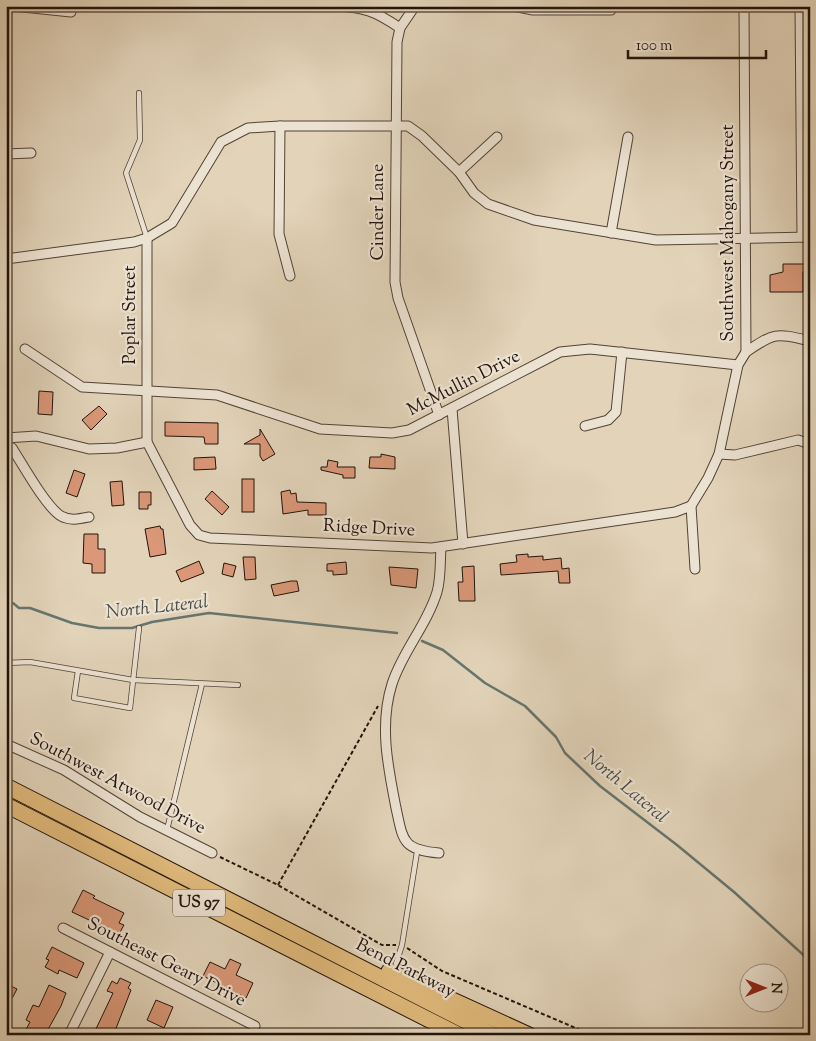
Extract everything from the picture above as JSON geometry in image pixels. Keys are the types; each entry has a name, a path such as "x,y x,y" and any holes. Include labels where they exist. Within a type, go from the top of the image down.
{"highway":[{"name":"US 97","path":"6,786 299,936"},
{"name":"US 97","path":"6,805 391,1001"},
{"path":"299,936 342,950 529,1035"},
{"name":"Bend Parkway","path":"299,936 493,1035"},
{"path":"391,1001 442,1035"},
{"name":"Bend Parkway","path":"391,1001 459,1035"}],"street":[{"path":"13,6 71,12"},
{"path":"334,6 359,7 376,12 400,28"},
{"name":"Cinder Lane","path":"415,6 400,28 397,42 395,282 398,298 439,415"},
{"path":"513,6 533,10 611,10"},
{"name":"Southwest Mahogany Street","path":"691,506 708,478 719,454 738,365 746,352 744,6"},
{"path":"6,259 134,242 146,238 172,223 221,142 248,128 280,126 408,126 422,136 459,172 474,193 488,204 534,220 656,240 806,237 800,6"},
{"path":"280,126 279,234 290,276"},
{"path":"459,172 497,137"},
{"path":"611,233 628,137"},
{"path":"6,154 31,153"},
{"name":"Poplar Street","path":"146,238 147,392"},
{"path":"746,352 771,336 782,334 810,340"},
{"name":"McMullin Drive","path":"25,348 82,387 217,395 320,429 400,432 409,430 452,409 560,352 590,349 738,365"},
{"path":"585,426 608,420 616,412 622,352"},
{"name":"Ridge Drive","path":"147,392 147,442 190,525 199,535 210,538 409,548 441,547 675,512 691,506"},
{"path":"452,409 463,544"},
{"path":"6,438 36,436 89,449 117,448 147,442"},
{"path":"719,454 735,455 798,440 810,444"},
{"path":"6,444 12,448 57,512 70,519 89,517"},
{"path":"691,506 695,569"},
{"path":"439,853 417,852 409,846 402,834 387,763 385,729 388,700 402,661 435,596 440,574 441,547"},
{"name":"Southwest Atwood Drive","path":"6,744 64,770 115,802 212,853"},
{"name":"Southeast Geary Drive","path":"63,928 255,1026"},
{"path":"69,1035 110,952"}],"lane":[{"path":"139,93 140,140 126,173 146,238"},
{"path":"78,671 74,698 130,708 139,628"},
{"path":"6,663 30,662 133,680 238,685"},
{"path":"167,830 202,684"},
{"path":"393,972 402,945 417,852"}],"path":[{"path":"278,885 378,707 388,700"},
{"path":"212,853 278,885 382,945 402,945 442,970 592,1035"}],"building":[{"path":"783,264 809,264 809,272 803,272 803,292 770,292 770,275 783,272"},
{"path":"39,391 53,392 52,415 38,414"},
{"path":"99,406 107,414 91,430 82,420"},
{"path":"165,422 218,423 218,444 205,444 204,437 165,436"},
{"path":"260,429 275,454 263,461 260,456 260,444 244,444 260,435"},
{"path":"381,454 395,457 395,469 369,468 370,457 381,457"},
{"path":"215,457 216,469 194,470 194,458"},
{"path":"328,460 338,462 337,467 355,467 355,478 343,478 343,475 321,470 321,467 327,467"},
{"path":"74,470 85,474 77,497 66,493"},
{"path":"242,479 254,479 254,512 242,512"},
{"path":"122,481 124,505 112,506 110,482"},
{"path":"290,490 291,494 296,493 297,502 326,503 326,515 308,515 308,510 283,514 281,492"},
{"path":"212,491 229,507 222,515 205,499"},
{"path":"139,492 151,492 151,505 148,505 148,509 139,509"},
{"path":"160,526 163,529 166,554 150,557 145,529"},
{"path":"84,534 98,534 98,549 105,549 105,573 92,573 92,564 83,563"},
{"path":"528,554 528,557 543,556 543,560 561,558 562,569 569,568 570,583 559,583 558,571 501,575 500,564 517,562 516,555"},
{"path":"243,557 255,557 256,579 245,580"},
{"path":"199,561 204,573 181,582 176,571"},
{"path":"346,562 347,574 333,575 333,571 327,571 327,564"},
{"path":"224,563 236,566 233,577 222,574"},
{"path":"474,566 475,601 459,601 458,582 463,582 462,567"},
{"path":"389,567 418,569 416,588 391,585"},
{"path":"297,581 299,591 274,596 271,585"},
{"path":"83,890 95,896 93,898 124,913 119,923 124,925 119,934 72,912"},
{"path":"52,947 84,963 77,978 59,970 58,974 45,967 49,960 46,959"},
{"path":"230,959 241,964 236,975 253,983 246,998 203,976 210,962 225,969"},
{"path":"120,978 131,983 128,988 131,990 115,1031 111,1029 108,1035 103,1035 95,1031 113,993 107,991 112,981 117,984"},
{"path":"9,985 17,989 6,1010 6,991"},
{"path":"49,985 66,993 61,1006 45,1035 23,1035 30,1022 26,1020 33,1005 39,1007"},
{"path":"156,1000 173,1007 164,1028 147,1020"}],"waterway":[{"name":"North Lateral","path":"6,585 9,591"},
{"name":"North Lateral","path":"13,603 19,608 30,608 72,623 99,628 132,628 152,622 209,613 397,633"},
{"name":"North Lateral","path":"422,641 443,650 485,683 525,706 556,737 565,753 600,786 734,892 810,961"}]}
